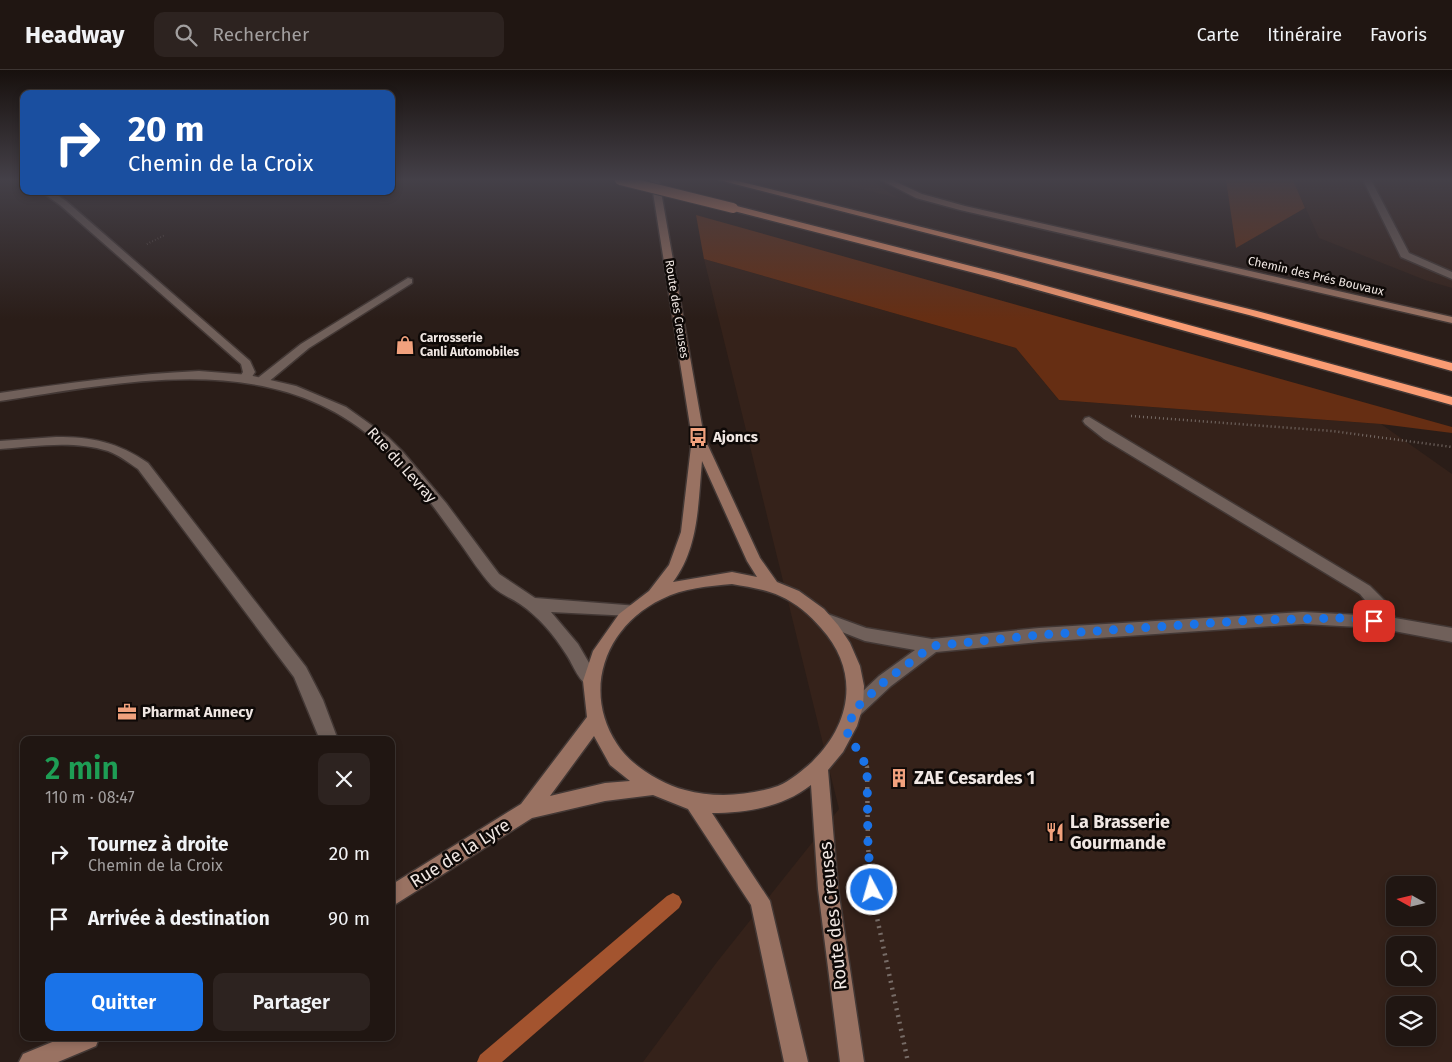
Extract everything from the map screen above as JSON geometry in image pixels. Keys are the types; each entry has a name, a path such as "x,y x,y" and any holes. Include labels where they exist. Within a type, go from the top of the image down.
{"highway":[{"path":"804,226 998,276 1452,401"},
{"path":"906,226 1253,313 1452,367"}],"main road":[{"name":"Route des Creuses","path":"664,226 698,437 751,553 770,585"},
{"name":"Chemin des Prés Bouvaux","path":"1043,226 1452,320"},
{"name":"Route des Creuses","path":"655,595 676,567 688,532 698,437"},
{"path":"732,578 770,585 800,599 825,619 845,645 855,677 854,710 847,732 819,770 784,793 741,804 695,803 652,788 616,758 595,720 591,680 605,642 632,610 655,595 692,582 732,578"},
{"name":"Rue de la Lyre","path":"528,810 595,720"},
{"name":"Route des Creuses","path":"819,770 828,889 852,1062"},
{"name":"Rue de la Lyre","path":"395,894 528,810 605,792 652,788"},
{"path":"695,803 760,900 796,1062"},
{"path":"31,1062 81,1041"}],"street":[{"path":"89,226 246,363 249,372 246,377"},
{"path":"1390,226 1405,255 1452,276"},
{"path":"263,380 305,346 408,281"},
{"name":"Rue du Levray","path":"0,397 156,376 207,374 263,380 316,397 366,425 384,441 413,474 498,582 532,604 572,647 591,680"},
{"path":"1090,421 1109,436 1365,590 1384,610 1389,622"},
{"path":"0,445 31,443 91,444 118,451 143,466 300,672 314,700 328,736"},
{"name":"Rue du Levray","path":"532,604 572,608 632,610"},
{"path":"825,619 865,634 932,646 1039,635 1264,620 1343,618 1389,622 1452,635"},
{"path":"854,710 885,681 932,646"}],"path":[{"path":"1090,421 1099,416 1113,414 1254,423 1383,435 1452,447"},
{"path":"847,732 867,767 868,847 873,899 908,1062"}],"shaded area":[{"path":"698,226 736,226 1452,427 1452,433 1381,424 1059,400 1016,348 704,259"},
{"path":"1233,226 1273,226 1236,248"},
{"path":"1314,226 1452,226 1452,288 1425,280 1319,238"},
{"path":"704,259 1016,348 1059,400 1381,424 1452,474 1452,1062 643,1062 717,962 839,809"}],"waterway":[{"path":"487,1062 673,902"}],"place":[{"name":"Carrosserie Canli Automobiles","path":"405,345"},
{"name":"Ajoncs","path":"698,437"},
{"name":"Pharmat Annecy","path":"127,712"},
{"name":"ZAE Cesardes 1","path":"899,778"},
{"name":"La Brasserie Gourmande","path":"1055,832"}],"route":[{"path":"872,890 868,847 867,767 847,732 854,710 885,681 932,646 1039,635 1255,620 1343,618 1374,621"}]}
